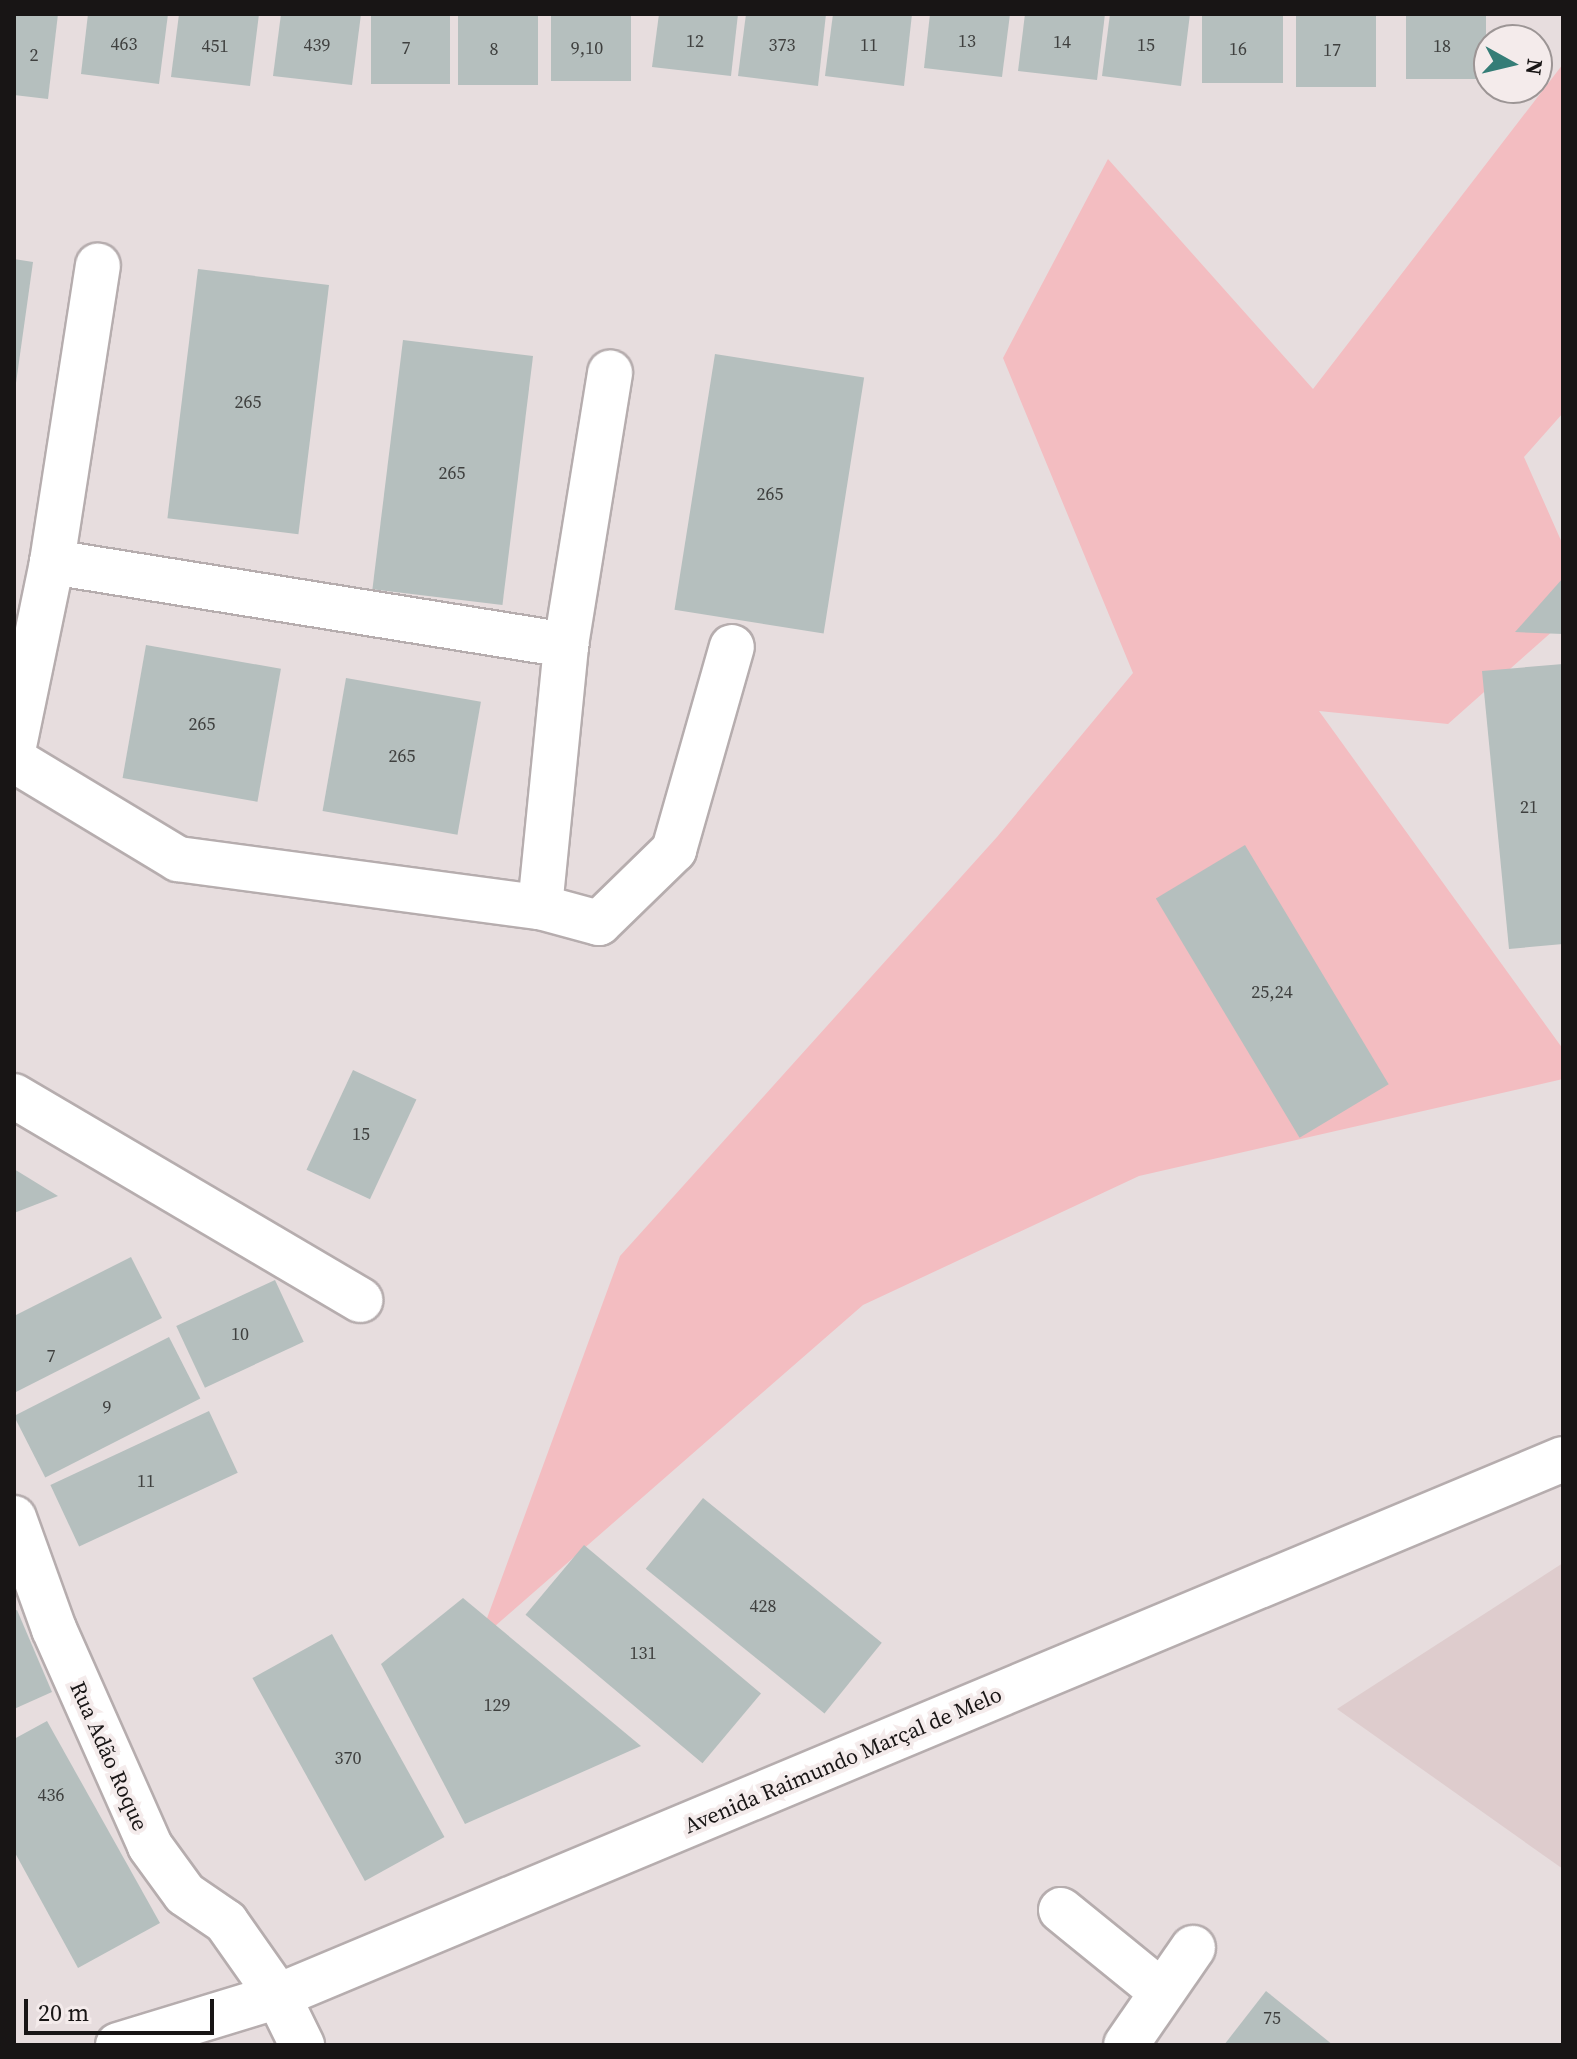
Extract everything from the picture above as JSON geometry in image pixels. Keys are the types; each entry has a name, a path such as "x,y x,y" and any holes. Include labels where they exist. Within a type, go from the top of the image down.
{"street":[{"path":"14,746 52,562 98,266"},
{"path":"540,907 566,645 610,373"},
{"path":"52,562 566,645"},
{"path":"14,760 178,859 540,907 599,923 674,850 732,647"},
{"path":"14,1096 360,1300"},
{"name":"Avenida Raimundo Marçal de Melo","path":"118,2045 278,1996 1563,1459"},
{"name":"Rua Adão Roque","path":"14,1518 54,1629 150,1846 185,1894 226,1922 278,1996 302,2045"},
{"path":"1061,1910 1162,1992"},
{"path":"1126,2045 1193,1948"}],"shaded area":[{"path":"1563,64 1563,413 1524,457 1563,545 1563,622 1448,724 1319,711 1563,1049 1563,1079 1139,1176 863,1305 479,1640 620,1256 997,837 1133,673 1003,358 1108,159 1313,389 1532,104 1553,104 1553,77"},
{"path":"1563,1563 1563,1869 1337,1709"}],"building":[{"path":"14,14 58,14 48,99 14,95"},
{"path":"88,14 168,14 159,84 81,74"},
{"path":"179,14 259,14 250,86 171,77"},
{"path":"281,14 361,14 352,85 273,76"},
{"path":"371,14 450,14 450,84 371,84"},
{"path":"458,14 538,14 538,85 458,85"},
{"path":"551,14 631,14 631,81 551,81"},
{"path":"659,14 738,14 731,76 652,67"},
{"path":"746,14 826,14 818,86 738,76"},
{"path":"833,14 912,14 904,86 825,76"},
{"path":"930,14 1010,14 1002,77 924,68"},
{"path":"1025,14 1105,14 1097,80 1018,71"},
{"path":"1110,14 1190,14 1181,86 1102,76"},
{"path":"1202,14 1283,14 1283,83 1202,83"},
{"path":"1296,14 1376,14 1376,87 1296,87"},
{"path":"1406,14 1486,14 1486,24 1473,24 1473,79 1406,79"},
{"path":"14,259 33,262 16,383 14,383"},
{"path":"198,269 329,285 298,534 167,518"},
{"path":"403,340 533,356 502,605 372,589"},
{"path":"715,354 864,378 824,633 674,610"},
{"path":"1563,578 1563,634 1515,632"},
{"path":"146,645 281,669 257,802 123,778"},
{"path":"1563,664 1563,944 1509,949 1482,671"},
{"path":"346,678 481,702 457,835 323,811"},
{"path":"1245,845 1389,1084 1300,1138 1156,899"},
{"path":"353,1070 416,1100 370,1199 307,1170"},
{"path":"14,1169 58,1196 14,1213"},
{"path":"131,1257 162,1318 14,1393 14,1316"},
{"path":"275,1280 304,1342 205,1388 176,1326"},
{"path":"169,1337 200,1398 45,1477 14,1416"},
{"path":"209,1411 238,1473 79,1547 50,1485"},
{"path":"703,1498 882,1643 824,1713 646,1569"},
{"path":"584,1545 761,1693 702,1763 526,1615"},
{"path":"463,1598 641,1746 465,1824 381,1664"},
{"path":"17,1610 52,1692 14,1709 14,1611"},
{"path":"332,1634 444,1837 365,1881 252,1678"},
{"path":"47,1721 160,1923 78,1968 14,1851 14,1739"},
{"path":"1266,1991 1333,2045 1224,2045"}]}
